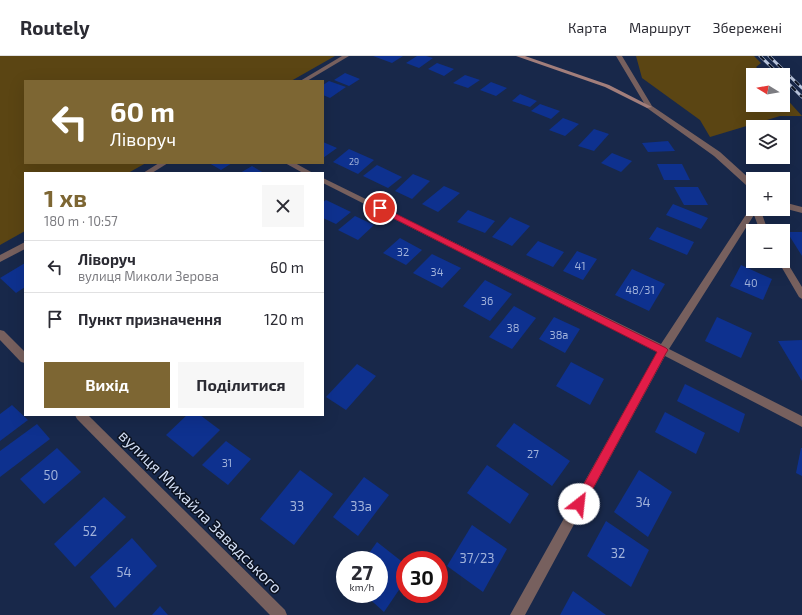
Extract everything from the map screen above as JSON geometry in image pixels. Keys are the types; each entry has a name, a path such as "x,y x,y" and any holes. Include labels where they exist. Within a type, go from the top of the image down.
{"street":[{"path":"305,80 346,56"},
{"path":"519,56 607,86 649,107 717,154 746,180"},
{"path":"619,56 649,107"},
{"path":"149,172 162,164"},
{"path":"291,164 307,172"},
{"path":"324,180 663,350 802,422"},
{"path":"790,207 802,210"},
{"path":"517,615 663,350 749,216"},
{"path":"0,259 24,245"},
{"path":"786,268 802,295"},
{"path":"0,334 24,358"},
{"name":"вулиця Михайла Завадського","path":"82,416 280,615"}],"shaded area":[{"path":"0,56 335,56 293,80 24,80 24,164 144,164 130,172 24,172 24,232 0,245"},
{"path":"636,56 754,56 761,63 756,67 757,68 746,68 746,112 790,112 790,103 802,116 780,116 767,120 746,120 746,126 710,137 700,120 642,78"}],"building":[{"path":"373,56 403,56 392,63"},
{"path":"417,56 433,58 419,68 406,63"},
{"path":"437,63 454,69 444,76 428,69"},
{"path":"345,73 360,79 349,86 334,80"},
{"path":"465,75 480,80 468,88 453,83"},
{"path":"329,81 346,87 330,98 324,95 324,84"},
{"path":"491,82 507,88 496,96 480,90"},
{"path":"520,94 537,101 530,107 512,101"},
{"path":"540,104 560,111 551,119 531,111"},
{"path":"563,118 579,124 565,136 549,130"},
{"path":"594,129 609,134 594,151 578,146"},
{"path":"668,141 675,151 648,152 642,143"},
{"path":"324,142 337,148 324,157"},
{"path":"349,149 374,160 358,174 333,162"},
{"path":"612,153 632,161 621,172 601,163"},
{"path":"211,164 230,164 221,170"},
{"path":"657,164 682,164 690,180 664,180"},
{"path":"377,165 402,177 388,188 363,176"},
{"path":"252,166 262,172 242,172"},
{"path":"413,174 430,181 412,199 395,191"},
{"path":"444,186 460,193 438,212 422,204"},
{"path":"674,187 698,187 708,205 684,205"},
{"path":"326,200 351,212 336,224 324,218 324,201"},
{"path":"673,204 708,218 701,229 666,215"},
{"path":"468,210 495,221 485,233 457,222"},
{"path":"355,216 374,225 358,240 338,230"},
{"path":"510,217 530,226 512,246 492,237"},
{"path":"657,227 694,242 687,255 649,239"},
{"path":"790,232 802,232 802,256 790,237"},
{"path":"400,238 422,250 406,265 383,253"},
{"path":"538,241 564,252 553,267 526,255"},
{"path":"577,251 597,259 583,280 563,271"},
{"path":"432,254 461,268 442,288 413,273"},
{"path":"24,264 24,288 16,293 0,278"},
{"path":"741,265 772,279 763,300 730,286"},
{"path":"632,269 665,284 649,311 615,295"},
{"path":"485,280 512,294 490,321 463,306"},
{"path":"514,306 536,318 512,349 489,337"},
{"path":"554,317 580,329 565,353 539,339"},
{"path":"717,317 752,333 741,358 705,341"},
{"path":"802,340 802,381 778,341"},
{"path":"571,362 604,379 590,405 556,386"},
{"path":"357,364 376,376 346,410 326,397"},
{"path":"685,384 745,414 739,433 677,401"},
{"path":"12,405 28,420 0,441 0,414"},
{"path":"665,412 705,433 696,454 655,432"},
{"path":"186,416 201,416 220,430 193,457 166,435"},
{"path":"514,423 570,461 552,486 496,446"},
{"path":"37,424 50,439 0,477 0,451"},
{"path":"226,441 251,459 228,485 202,465"},
{"path":"57,448 81,472 44,504 20,479"},
{"path":"802,448 802,476 796,473"},
{"path":"487,465 529,494 510,524 467,493"},
{"path":"300,470 333,494 294,545 260,519"},
{"path":"639,470 672,492 648,537 614,512"},
{"path":"364,477 389,495 358,536 333,517"},
{"path":"104,497 126,517 75,567 54,544"},
{"path":"606,521 649,550 631,587 587,556"},
{"path":"472,525 507,549 483,592 448,567"},
{"path":"132,538 157,566 115,608 90,577"},
{"path":"377,542 396,557 396,594 384,612 374,603 388,603 388,551 370,551"},
{"path":"573,591 606,615 560,615"},
{"path":"160,606 168,615 152,615"}],"railway":[{"path":"760,56 773,68"},
{"path":"769,56 802,88"},
{"path":"790,85 802,97"}],"route":[{"path":"380,208 663,350 579,504"}]}
